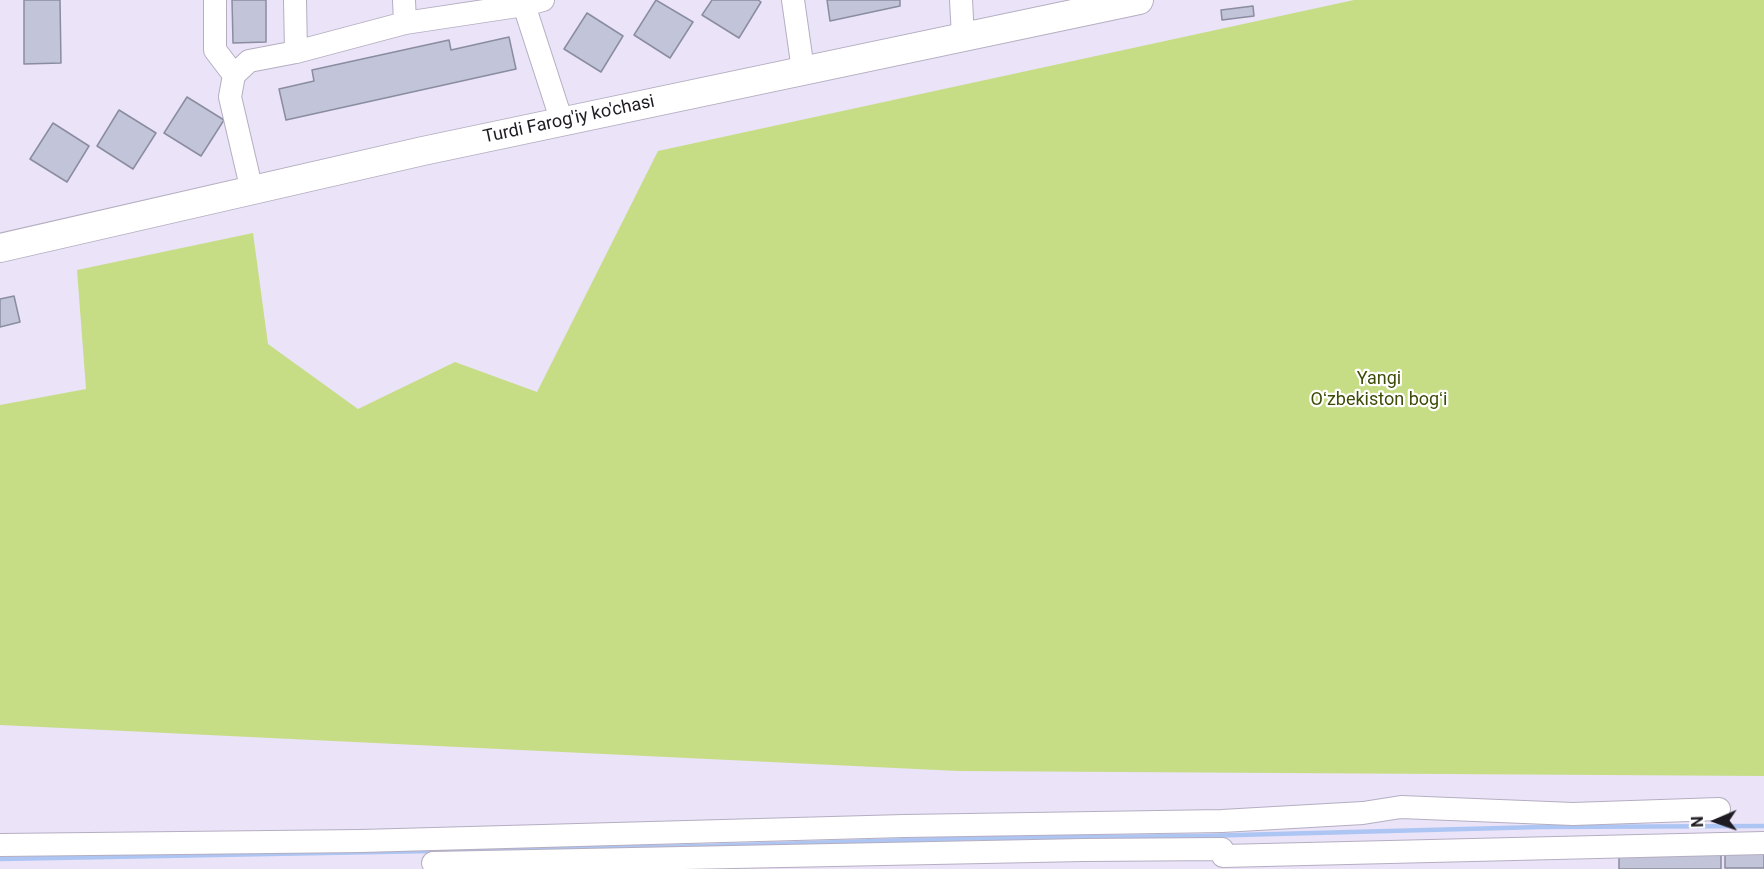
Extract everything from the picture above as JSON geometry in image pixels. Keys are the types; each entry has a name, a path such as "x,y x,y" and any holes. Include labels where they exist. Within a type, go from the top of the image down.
{"main road":[{"name":"Turdi Farog'iy ko'chasi","path":"0,248 562,122 963,37 1096,5 1139,0"}],"street":[{"path":"215,0 215,50 234,75"},
{"path":"295,0 296,52"},
{"path":"404,0 405,23"},
{"path":"793,0 803,70"},
{"path":"961,0 963,37"},
{"path":"252,191 230,97 234,75 249,61 296,52 405,23 533,2 562,122"},
{"path":"433,863 756,849 904,826 1221,821 1363,813 1401,807 1573,814 1719,809"},
{"path":"1221,821 1223,855"},
{"path":"0,845 362,841 756,849 1084,850 1223,855 1764,843"}],"green space":[{"name":"Yangi Oʻzbekiston bogʻi","path":"1354,0 1764,0 1764,776 958,771 0,725 0,405 86,389 77,270 253,233 268,344 358,409 455,362 537,392 658,151"}],"building":[{"path":"24,0 60,0 61,63 24,64"},
{"path":"232,0 266,0 266,42 233,43"},
{"path":"656,0 693,22 670,58 634,35"},
{"path":"712,0 758,0 761,2 739,38 702,15"},
{"path":"827,0 900,0 900,6 830,21"},
{"path":"1253,6 1254,16 1222,20 1221,10"},
{"path":"587,13 623,36 601,72 564,49"},
{"path":"509,37 516,69 286,120 279,89 314,81 312,70 449,40 451,50"},
{"path":"187,97 224,120 201,156 164,133"},
{"path":"119,110 156,133 133,169 97,146"},
{"path":"53,123 89,146 67,182 30,159"},
{"path":"14,296 20,322 0,327 0,299"},
{"path":"1619,851 1721,853 1721,869 1619,869"},
{"path":"1764,852 1764,868 1725,868 1725,853"}],"waterway":[{"path":"0,859 704,846 982,838 1200,836 1540,827 1764,826"}]}
